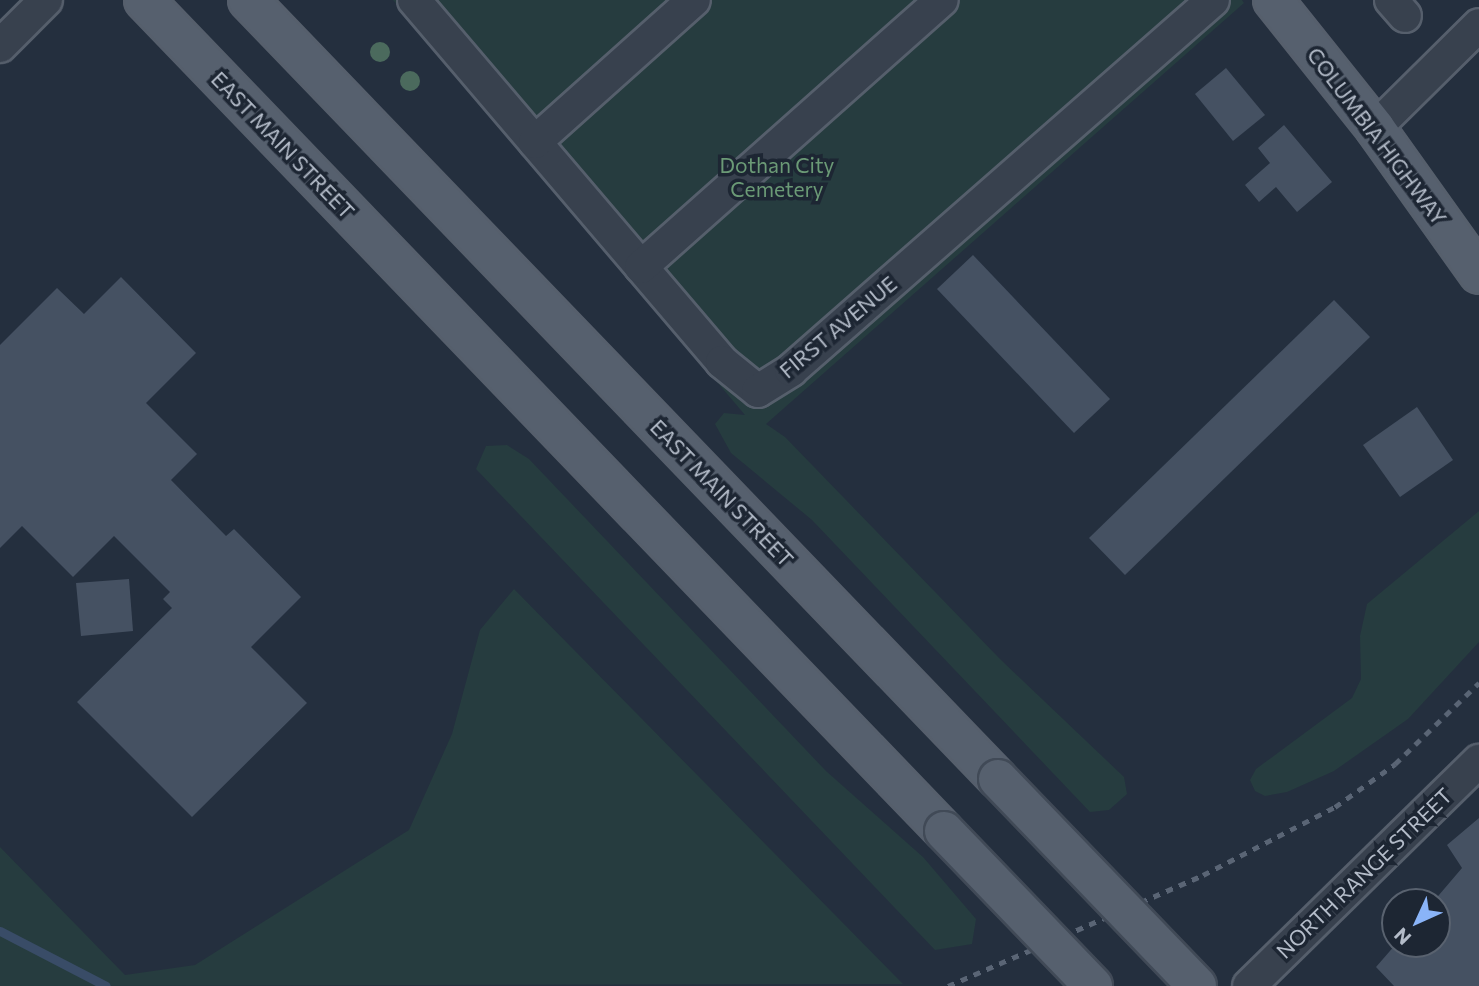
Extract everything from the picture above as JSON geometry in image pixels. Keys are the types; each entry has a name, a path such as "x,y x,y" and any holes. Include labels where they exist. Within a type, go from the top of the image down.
{"main road":[{"name":"EAST MAIN STREET","path":"144,0 1093,986"},
{"name":"EAST MAIN STREET","path":"248,0 1197,986"},
{"name":"COLUMBIA HIGHWAY","path":"1273,0 1374,128 1479,274"}],"street":[{"path":"0,46 46,0"},
{"path":"535,142 694,0"},
{"path":"642,267 942,0"},
{"name":"FIRST AVENUE","path":"430,6 535,142 722,362 758,391 791,370 1213,0"},
{"path":"1374,128 1479,25"},
{"name":"NORTH RANGE STREET","path":"1249,986 1479,761"}],"green space":[{"name":"Dothan City Cemetery","path":"393,0 1242,0 1244,3 766,424 785,437 1000,659 1124,777 1127,794 1109,810 1090,812 812,520 731,453 715,424 724,413 745,415"},
{"path":"507,445 529,459 826,771 923,857 976,919 972,944 935,950 476,469 486,446"},
{"path":"1479,511 1479,642 1408,719 1334,771 1287,792 1265,796 1255,791 1250,780 1256,769 1352,698 1361,679 1360,636 1367,604"},
{"path":"514,589 903,984 0,986 0,847 125,975 195,965 409,830 452,734 480,630"}],"building":[{"path":"1226,68 1265,115 1233,141 1195,94"},
{"path":"1284,125 1332,182 1297,212 1276,187 1259,202 1245,185 1270,163 1258,148"},
{"path":"973,255 1110,399 1074,433 937,289"},
{"path":"121,277 196,353 146,403 197,454 171,480 226,536 234,529 301,597 251,647 307,703 192,817 77,702 172,608 163,599 170,592 114,536 73,577 22,526 0,548 0,345 57,288 84,314"},
{"path":"1334,300 1370,337 1125,575 1089,538"},
{"path":"1417,407 1453,460 1400,497 1363,445"},
{"path":"129,579 133,631 81,636 76,583"},
{"path":"1479,818 1479,986 1394,986 1376,967 1384,958 1451,958 1451,888 1445,888 1462,868 1447,845"}],"waterway":[{"path":"0,931 106,986"}],"railway":[{"path":"948,986 1203,875 1335,807 1395,764 1479,683"}]}
